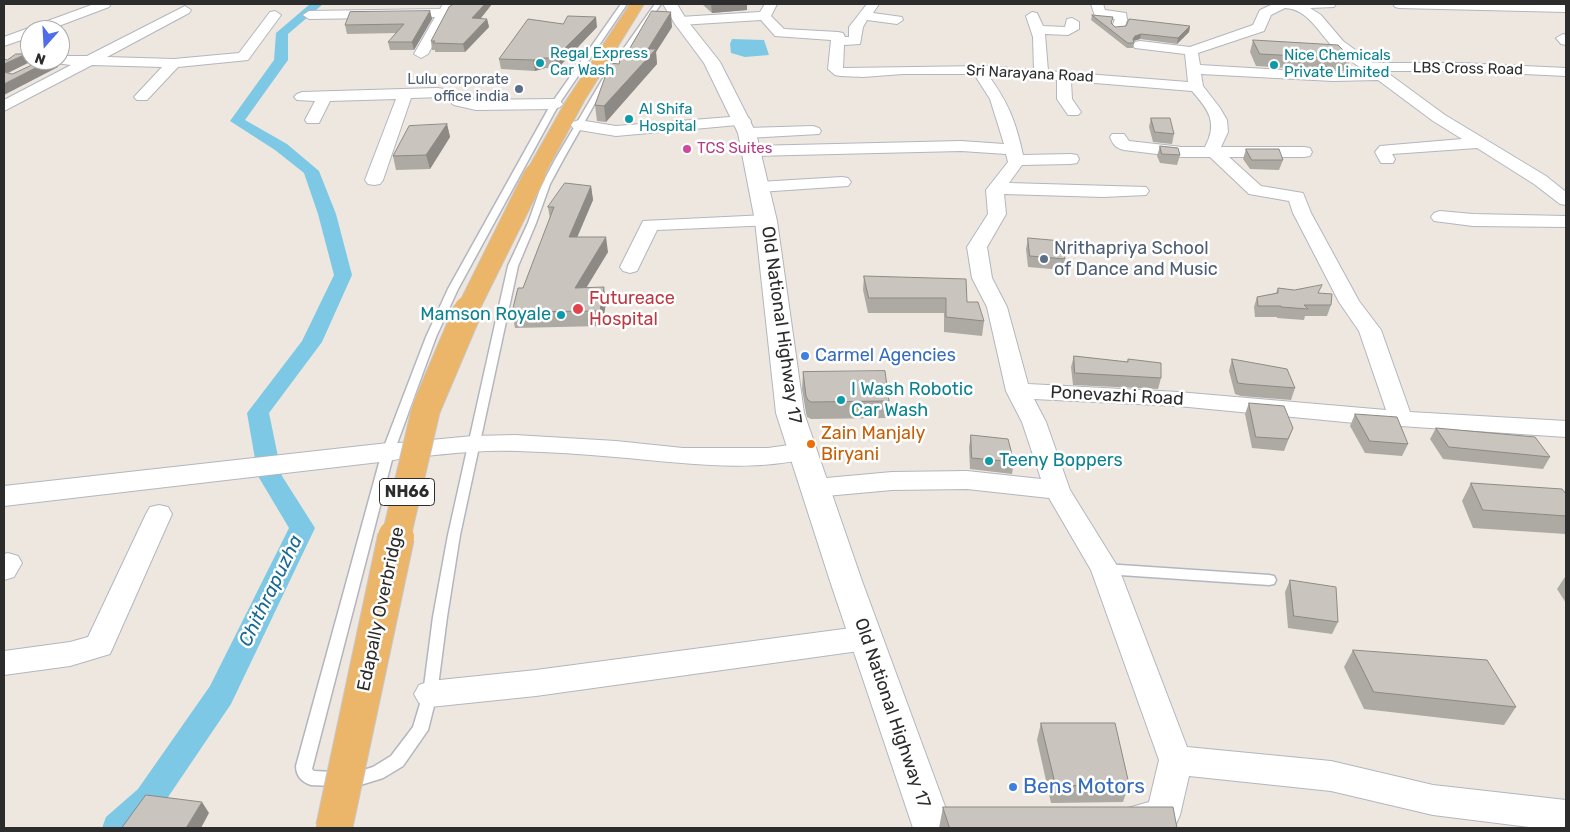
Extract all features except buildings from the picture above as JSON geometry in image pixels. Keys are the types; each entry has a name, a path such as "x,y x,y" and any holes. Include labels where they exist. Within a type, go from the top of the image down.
{"highway":[{"name":"Edapally Overbridge","path":"334,828 381,603 426,409 473,298 535,174 575,101 637,4"}],"street":[{"path":"63,20 105,4"},
{"path":"675,12 767,10 780,33 838,36 838,41 855,41 856,27 873,4"},
{"path":"1097,4 1100,13 1121,16 1122,20 1119,27"},
{"path":"1140,45 1191,51 1259,28 1264,12 1286,5 1330,4"},
{"path":"1399,4 1504,5 1566,8"},
{"path":"1286,5 1316,18 1338,44 1439,118 1540,180 1566,200"},
{"path":"309,15 446,9"},
{"path":"421,54 446,9"},
{"path":"4,106 185,10"},
{"name":"Old National Highway 17","path":"675,12 712,62 747,135 766,221 790,414 866,638 942,824"},
{"path":"70,60 174,64 243,57 275,15"},
{"path":"863,16 897,20"},
{"path":"1032,16 1039,30 1042,53 1041,73"},
{"path":"1039,30 1068,30 1072,29 1072,22"},
{"path":"4,42 20,36"},
{"path":"1171,37 1211,44"},
{"name":"Sri Narayana Road","path":"838,41 835,69 840,72 978,70 1041,73 1196,87"},
{"path":"1191,51 1196,87 1206,97 1215,112 1220,131 1213,147 1214,152 1255,190 1297,197 1302,213 1349,302 1370,330 1401,419"},
{"path":"142,97 174,64"},
{"name":"LBS Cross Road","path":"1369,67 1461,67 1566,72"},
{"path":"1192,69 1324,76 1383,76"},
{"path":"978,70 998,98 1015,155 1013,169 996,188 997,214 977,247 982,278 997,307 1018,391"},
{"path":"1065,75 1062,96 1065,104 1073,112"},
{"path":"302,97 436,92 447,94 460,102 476,105 555,104"},
{"path":"374,180 405,94"},
{"path":"313,120 325,96"},
{"path":"580,125 616,131 747,135 961,146 1015,155 1071,159"},
{"path":"747,135 813,131"},
{"path":"1118,137 1124,145 1182,152 1304,152"},
{"path":"1388,159 1383,152 1386,149 1479,143"},
{"path":"1540,180 1566,181"},
{"path":"759,186 842,182"},
{"path":"996,188 1103,192 1140,191"},
{"path":"1440,217 1473,220 1566,222"},
{"path":"630,266 650,225 766,221"},
{"name":"Ponevazhi Road","path":"1018,391 1178,400 1401,419 1566,429"},
{"name":"Ponevazhi Road","path":"1018,391 1034,422 1058,490 1105,569 1176,760"},
{"path":"4,496 473,444 515,443 571,446 683,456 768,456 803,452"},
{"path":"816,488 892,481 967,480 1058,490"},
{"path":"4,663 70,654 99,646 159,514"},
{"path":"430,694 536,683 866,638"},
{"path":"1167,819 1176,760 1331,776 1433,800 1566,816"},
{"path":"1110,820 1147,819 1163,815 1167,819"}],"lane":[{"path":"624,4 555,104 453,289 431,337 388,452 304,766 304,772 311,778 354,780 377,773 398,761 420,730 430,694 442,608 473,444 513,266 531,226 546,184 608,76 658,4"},
{"path":"1105,569 1269,580"}],"water":[{"path":"732,39 764,40 769,55 745,57 731,53 730,44"}],"waterway":[{"name":"Chithrapuzha","path":"118,828 149,799 221,695 302,528 270,476 258,413 312,342 343,275 327,214 311,171 281,147 237,121 281,60 282,33 317,4"}],"place":[{"name":"Regal Express Car Wash","path":"540,63"},
{"name":"Nice Chemicals Private Limited","path":"1274,65"},
{"name":"Lulu corporate office india","path":"519,89"},
{"name":"Al Shifa Hospital","path":"629,119"},
{"name":"TCS Suites","path":"687,149"},
{"name":"Nrithapriya School of Dance and Music","path":"1044,259"},
{"name":"Futureace Hospital","path":"578,309"},
{"name":"Mamson Royale","path":"561,315"},
{"name":"Carmel Agencies","path":"805,356"},
{"name":"I Wash Robotic Car Wash","path":"841,400"},
{"name":"Zain Manjaly Biryani","path":"811,444"},
{"name":"Teeny Boppers","path":"989,461"},
{"name":"Bens Motors","path":"1013,787"}]}
